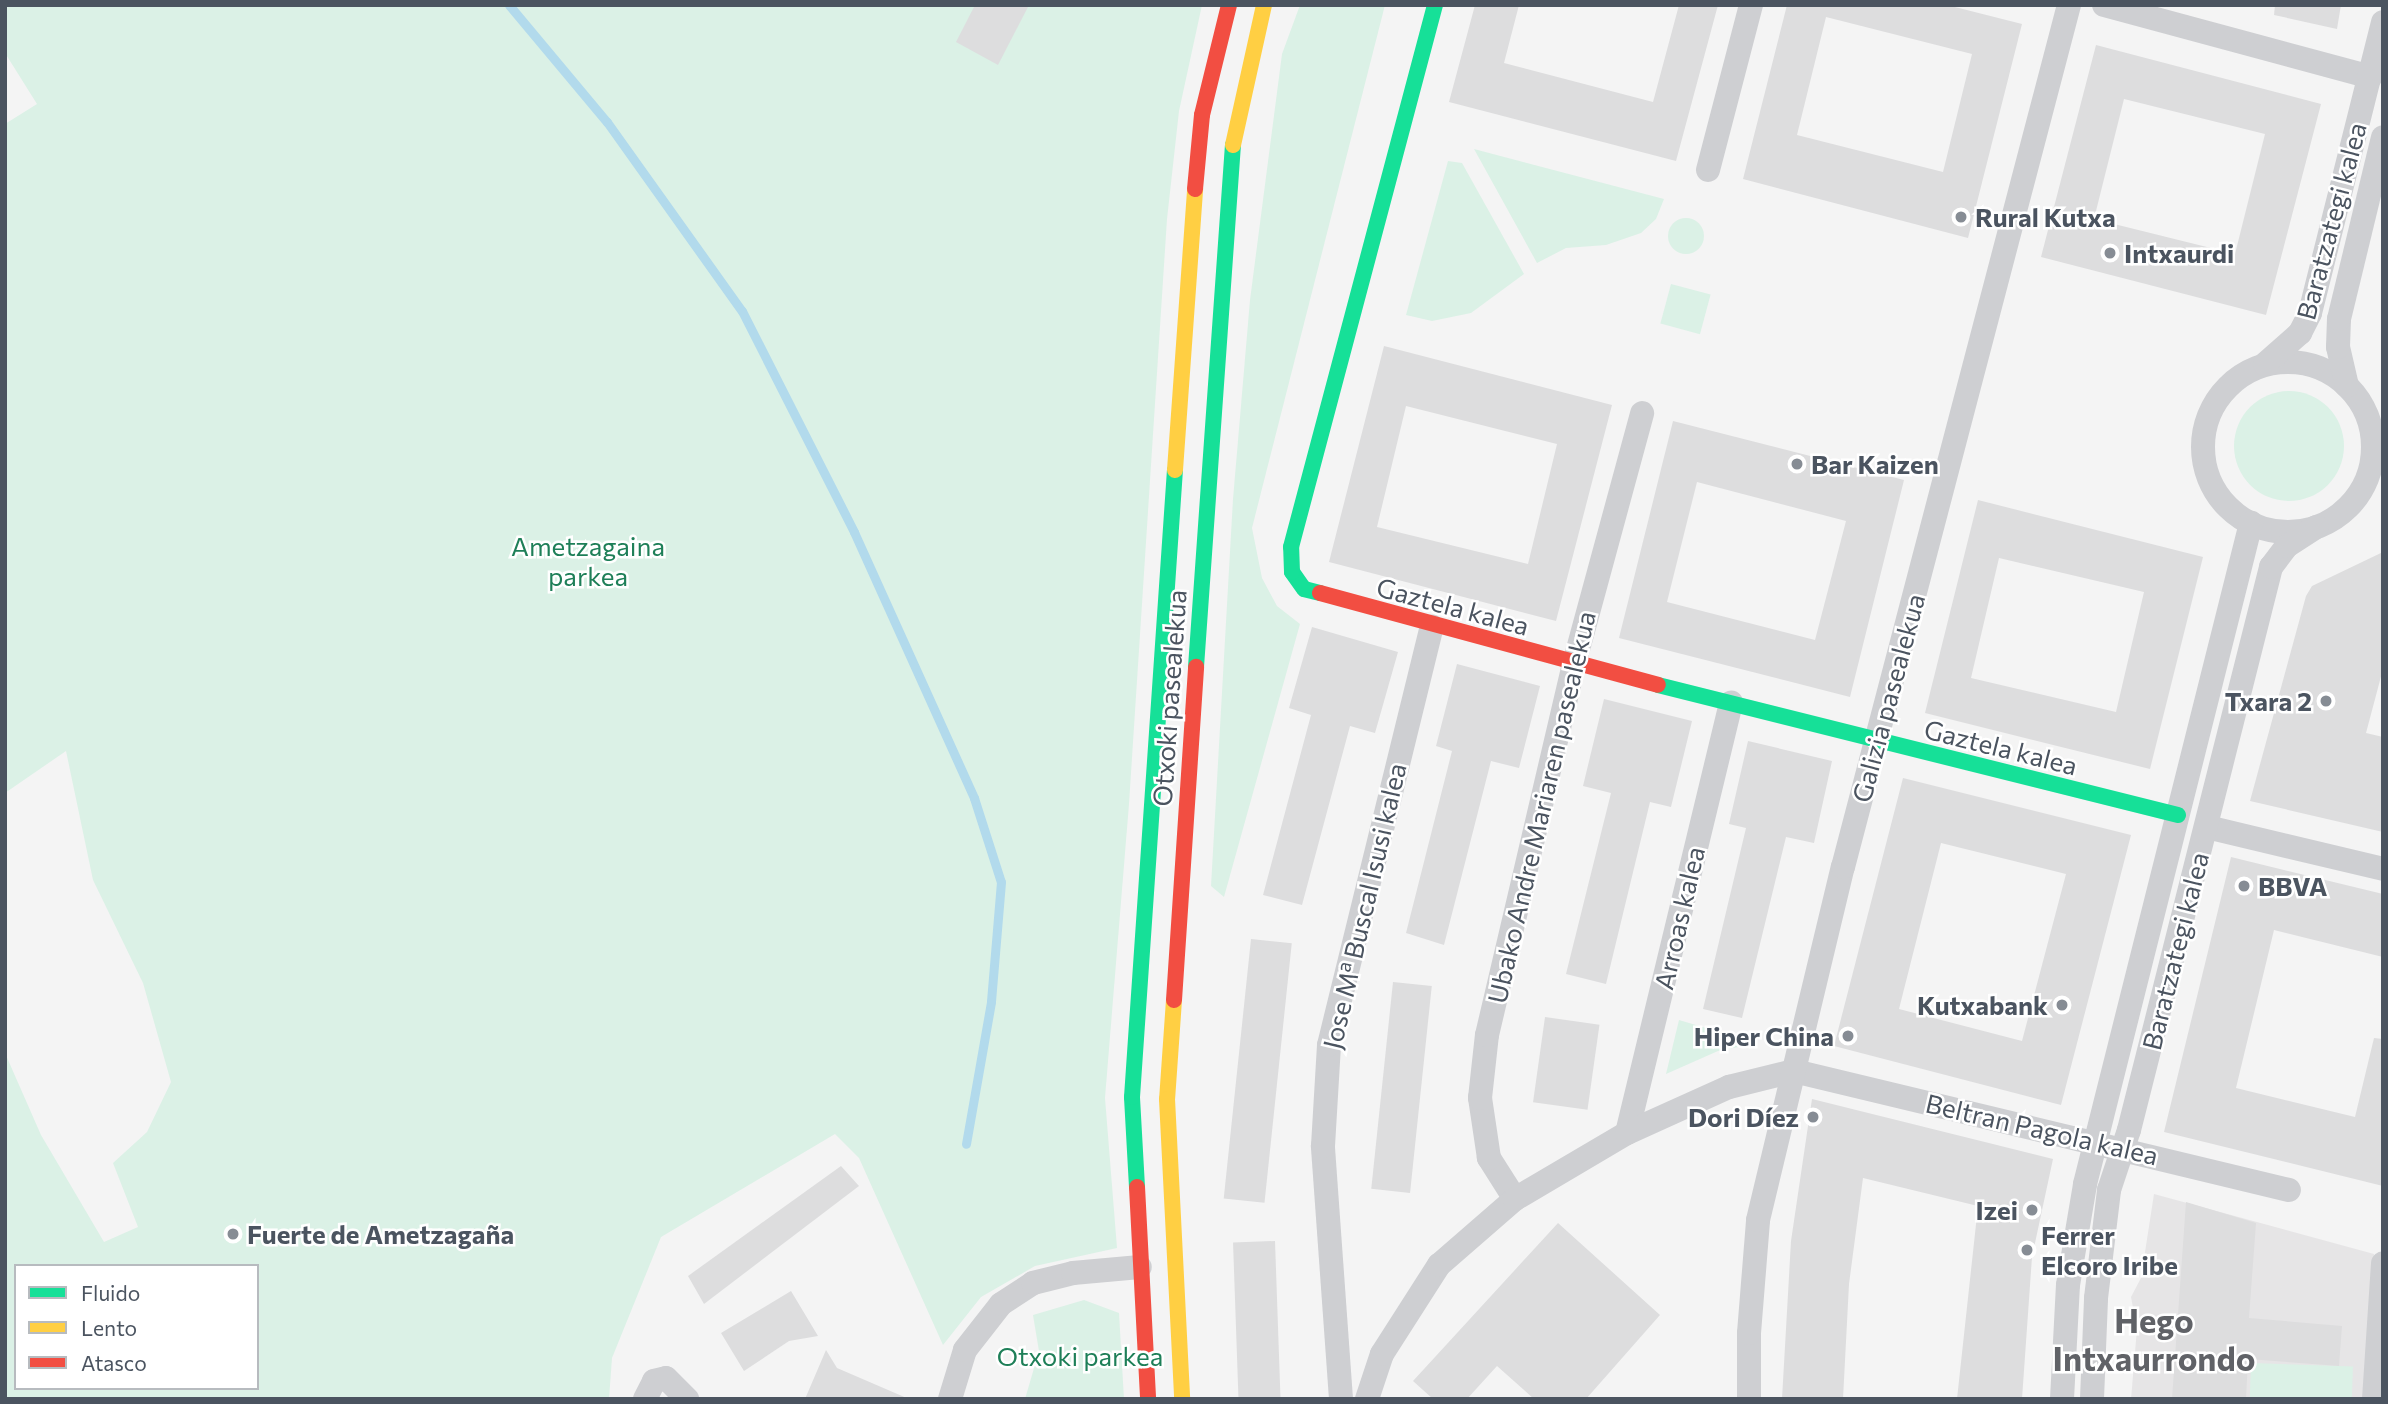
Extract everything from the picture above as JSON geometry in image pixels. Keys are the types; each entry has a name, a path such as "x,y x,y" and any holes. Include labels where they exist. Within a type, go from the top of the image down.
{"main road":[{"name":"Otxoki pasealekua","path":"1148,1399 1132,1097 1195,182 1202,115 1229,5"},
{"name":"Otxoki pasealekua","path":"1182,1399 1167,1099 1228,186 1235,125 1265,5"},
{"name":"Gaztela kalea","path":"1435,5 1291,547 1292,572 1304,589 1432,627 1574,664 1731,702 1877,742 2178,815"}],"street":[{"path":"1708,170 1751,5"},
{"name":"Galizia pasealekua","path":"1749,1399 1749,1333 1758,1220 1877,742 2069,5"},
{"path":"2104,5 2370,77"},
{"name":"Baratzategi kalea","path":"2264,364 2300,332 2310,313 2383,22"},
{"name":"Baratzategi kalea","path":"2347,386 2338,347 2339,318 2383,137"},
{"path":"2304,363 2328,371 2347,386 2377,433 2370,469 2356,499 2316,527 2279,532 2251,523 2231,510 2215,490 2206,470 2203,442 2207,419 2224,390 2264,364 2304,363"},
{"name":"Ubako Andre Mariaren pasealekua","path":"1515,1199 1489,1158 1480,1098 1487,1035 1574,664 1642,413"},
{"path":"2356,499 2383,499"},
{"name":"Baratzategi kalea","path":"2062,1399 2068,1285 2094,1143 2251,523"},
{"name":"Baratzategi kalea","path":"2092,1399 2096,1298 2108,1204 2207,827 2271,568 2287,546 2316,527"},
{"name":"Jose Mª Buscal Isusi kalea","path":"1340,1399 1323,1146 1329,1045 1432,627"},
{"name":"Arroas kalea","path":"1627,1133 1731,702"},
{"path":"2207,827 2383,869"},
{"path":"1367,1399 1382,1354 1439,1265 1515,1199 1627,1133 1729,1087 1794,1071"},
{"name":"Beltran Pagola kalea","path":"1794,1071 2124,1148 2289,1190"},
{"path":"2374,1399 2383,1263"},
{"path":"950,1399 965,1350 1001,1304 1033,1283 1059,1276 1140,1267"},
{"path":"645,1399 654,1381 666,1378 687,1399"}],"shaded area":[{"path":"2154,1194 2374,1254 2365,1399 2131,1399 2137,1329 2131,1297 2141,1278"}],"green space":[{"name":"Ametzagaina parkea","path":"5,5 1202,5 1179,111 1167,219 1129,804 1105,1098 1117,1248 1035,1266 981,1297 943,1345 859,1158 835,1134 661,1237 612,1358 609,1399 5,1399 5,1053 41,1135 104,1242 138,1227 113,1163 147,1132 171,1082 143,983 93,880 66,751 5,793 5,124 37,104 5,53"},
{"path":"1300,5 1385,5 1252,528 1262,578 1277,606 1300,624 1224,897 1211,886 1233,499 1250,300 1282,54"},
{"path":"1474,149 1664,199 1656,219 1641,233 1606,245 1566,248 1537,263"},
{"path":"1448,161 1462,163 1524,274 1471,313 1432,321 1406,315"},
{"path":"1686,218 1699,223 1704,236 1699,249 1686,254 1673,249 1668,236 1673,223"},
{"path":"1671,284 1711,295 1700,334 1660,324"},
{"path":"2289,391 2310,395 2328,407 2340,425 2344,446 2340,467 2328,485 2310,497 2289,501 2268,497 2250,485 2238,467 2234,446 2238,425 2250,407 2268,395"},
{"path":"1679,1020 1753,1044 1718,1051 1666,1074"},
{"name":"Otxoki parkea","path":"1084,1300 1119,1313 1124,1399 1025,1399 1039,1351 1033,1315"},
{"path":"2251,1363 2353,1367 2352,1399 2250,1399"}],"building":[{"path":"975,5 1029,5 998,65 956,42"},
{"path":"1475,5 1519,5 1504,63 1653,102 1679,5 1718,5 1676,161 1449,102"},
{"path":"1787,5 1947,5 2022,24 1968,238 1743,179","holes":["1826,17 1972,54 1943,172 1797,135"]},
{"path":"2275,5 2341,5 2337,29 2274,15"},
{"path":"2096,45 2321,104 2266,315 2041,257","holes":["2124,99 2265,134 2235,254 2094,219"]},
{"path":"1384,346 1612,405 1556,621 1329,562","holes":["1406,406 1557,444 1528,564 1377,527"]},
{"path":"1673,421 1904,480 1850,697 1619,638","holes":["1697,482 1846,521 1815,640 1667,602"]},
{"path":"1978,500 2203,557 2150,769 1925,713","holes":["1999,558 2144,592 2116,712 1971,678"]},
{"name":"Txara 2","path":"2383,552 2383,669 2366,733 2383,737 2383,832 2250,801 2306,596 2312,586"},
{"path":"1312,627 1398,652 1375,733 1350,726 1302,905 1263,895 1311,715 1289,708"},
{"path":"1457,664 1540,686 1519,768 1491,761 1444,945 1406,933 1452,751 1436,746"},
{"path":"1604,699 1692,721 1671,807 1650,802 1606,984 1566,974 1611,793 1583,786"},
{"path":"1748,741 1832,761 1814,843 1786,837 1742,1018 1703,1009 1746,828 1729,824"},
{"path":"1903,778 2131,835 2061,1105 1834,1046","holes":["1941,843 2066,874 2022,1041 1899,1009"]},
{"path":"2231,857 2383,894 2383,957 2274,930 2236,1088 2355,1117 2374,1038 2383,1039 2383,1186 2164,1132"},
{"path":"1251,939 1292,943 1264,1203 1224,1199"},
{"path":"1393,982 1432,986 1410,1193 1371,1189"},
{"path":"1545,1017 1599,1025 1587,1110 1533,1102"},
{"path":"1812,1099 2053,1159 2032,1257 2022,1399 1957,1399 1978,1206 1863,1178 1849,1284 1843,1399 1782,1399 1791,1241"},
{"path":"841,1166 859,1186 704,1304 688,1276"},
{"path":"2186,1202 2256,1223 2249,1318 2342,1326 2339,1366 2248,1359 2246,1399 2172,1399"},
{"path":"1558,1223 1660,1315 1586,1399 1534,1399 1497,1366 1467,1399 1433,1399 1413,1381"},
{"path":"1275,1241 1281,1399 1238,1399 1233,1242"},
{"path":"791,1291 818,1336 789,1341 744,1371 721,1333"},
{"path":"826,1350 837,1368 909,1399 805,1399"}],"waterway":[{"path":"509,5 607,122 742,311 854,532 974,798 1001,882 991,1002 966,1144"}],"traffic: fast":[{"path":"1320,593 1304,589 1292,572 1291,547 1435,5"},
{"path":"1196,667 1233,145"},
{"path":"1137,1187 1132,1097 1175,470"},
{"path":"1658,685 2178,815"}],"traffic: slow":[{"path":"1233,145 1264,5"},
{"path":"1175,470 1195,189"},
{"path":"1174,1000 1167,1099 1182,1399"}],"traffic: jam":[{"path":"1195,189 1202,115 1229,5"},
{"path":"1320,593 1658,685"},
{"path":"1174,1000 1196,667"},
{"path":"1137,1187 1148,1399"}],"place":[{"name":"Rural Kutxa","path":"1961,217"},
{"name":"Intxaurdi","path":"2110,253"},
{"name":"Bar Kaizen","path":"1797,464"},
{"name":"Txara 2","path":"2326,701"},
{"name":"BBVA","path":"2244,886"},
{"name":"Kutxabank","path":"2062,1005"},
{"name":"Hiper China","path":"1848,1036"},
{"name":"Dori Díez","path":"1813,1117"},
{"name":"Izei","path":"2032,1210"},
{"name":"Fuerte de Ametzagaña","path":"233,1234"},
{"name":"Ferrer Elcoro Iribe","path":"2027,1250"}],"district":[{"name":"Hego Intxaurrondo","path":"2154,1339"}]}
